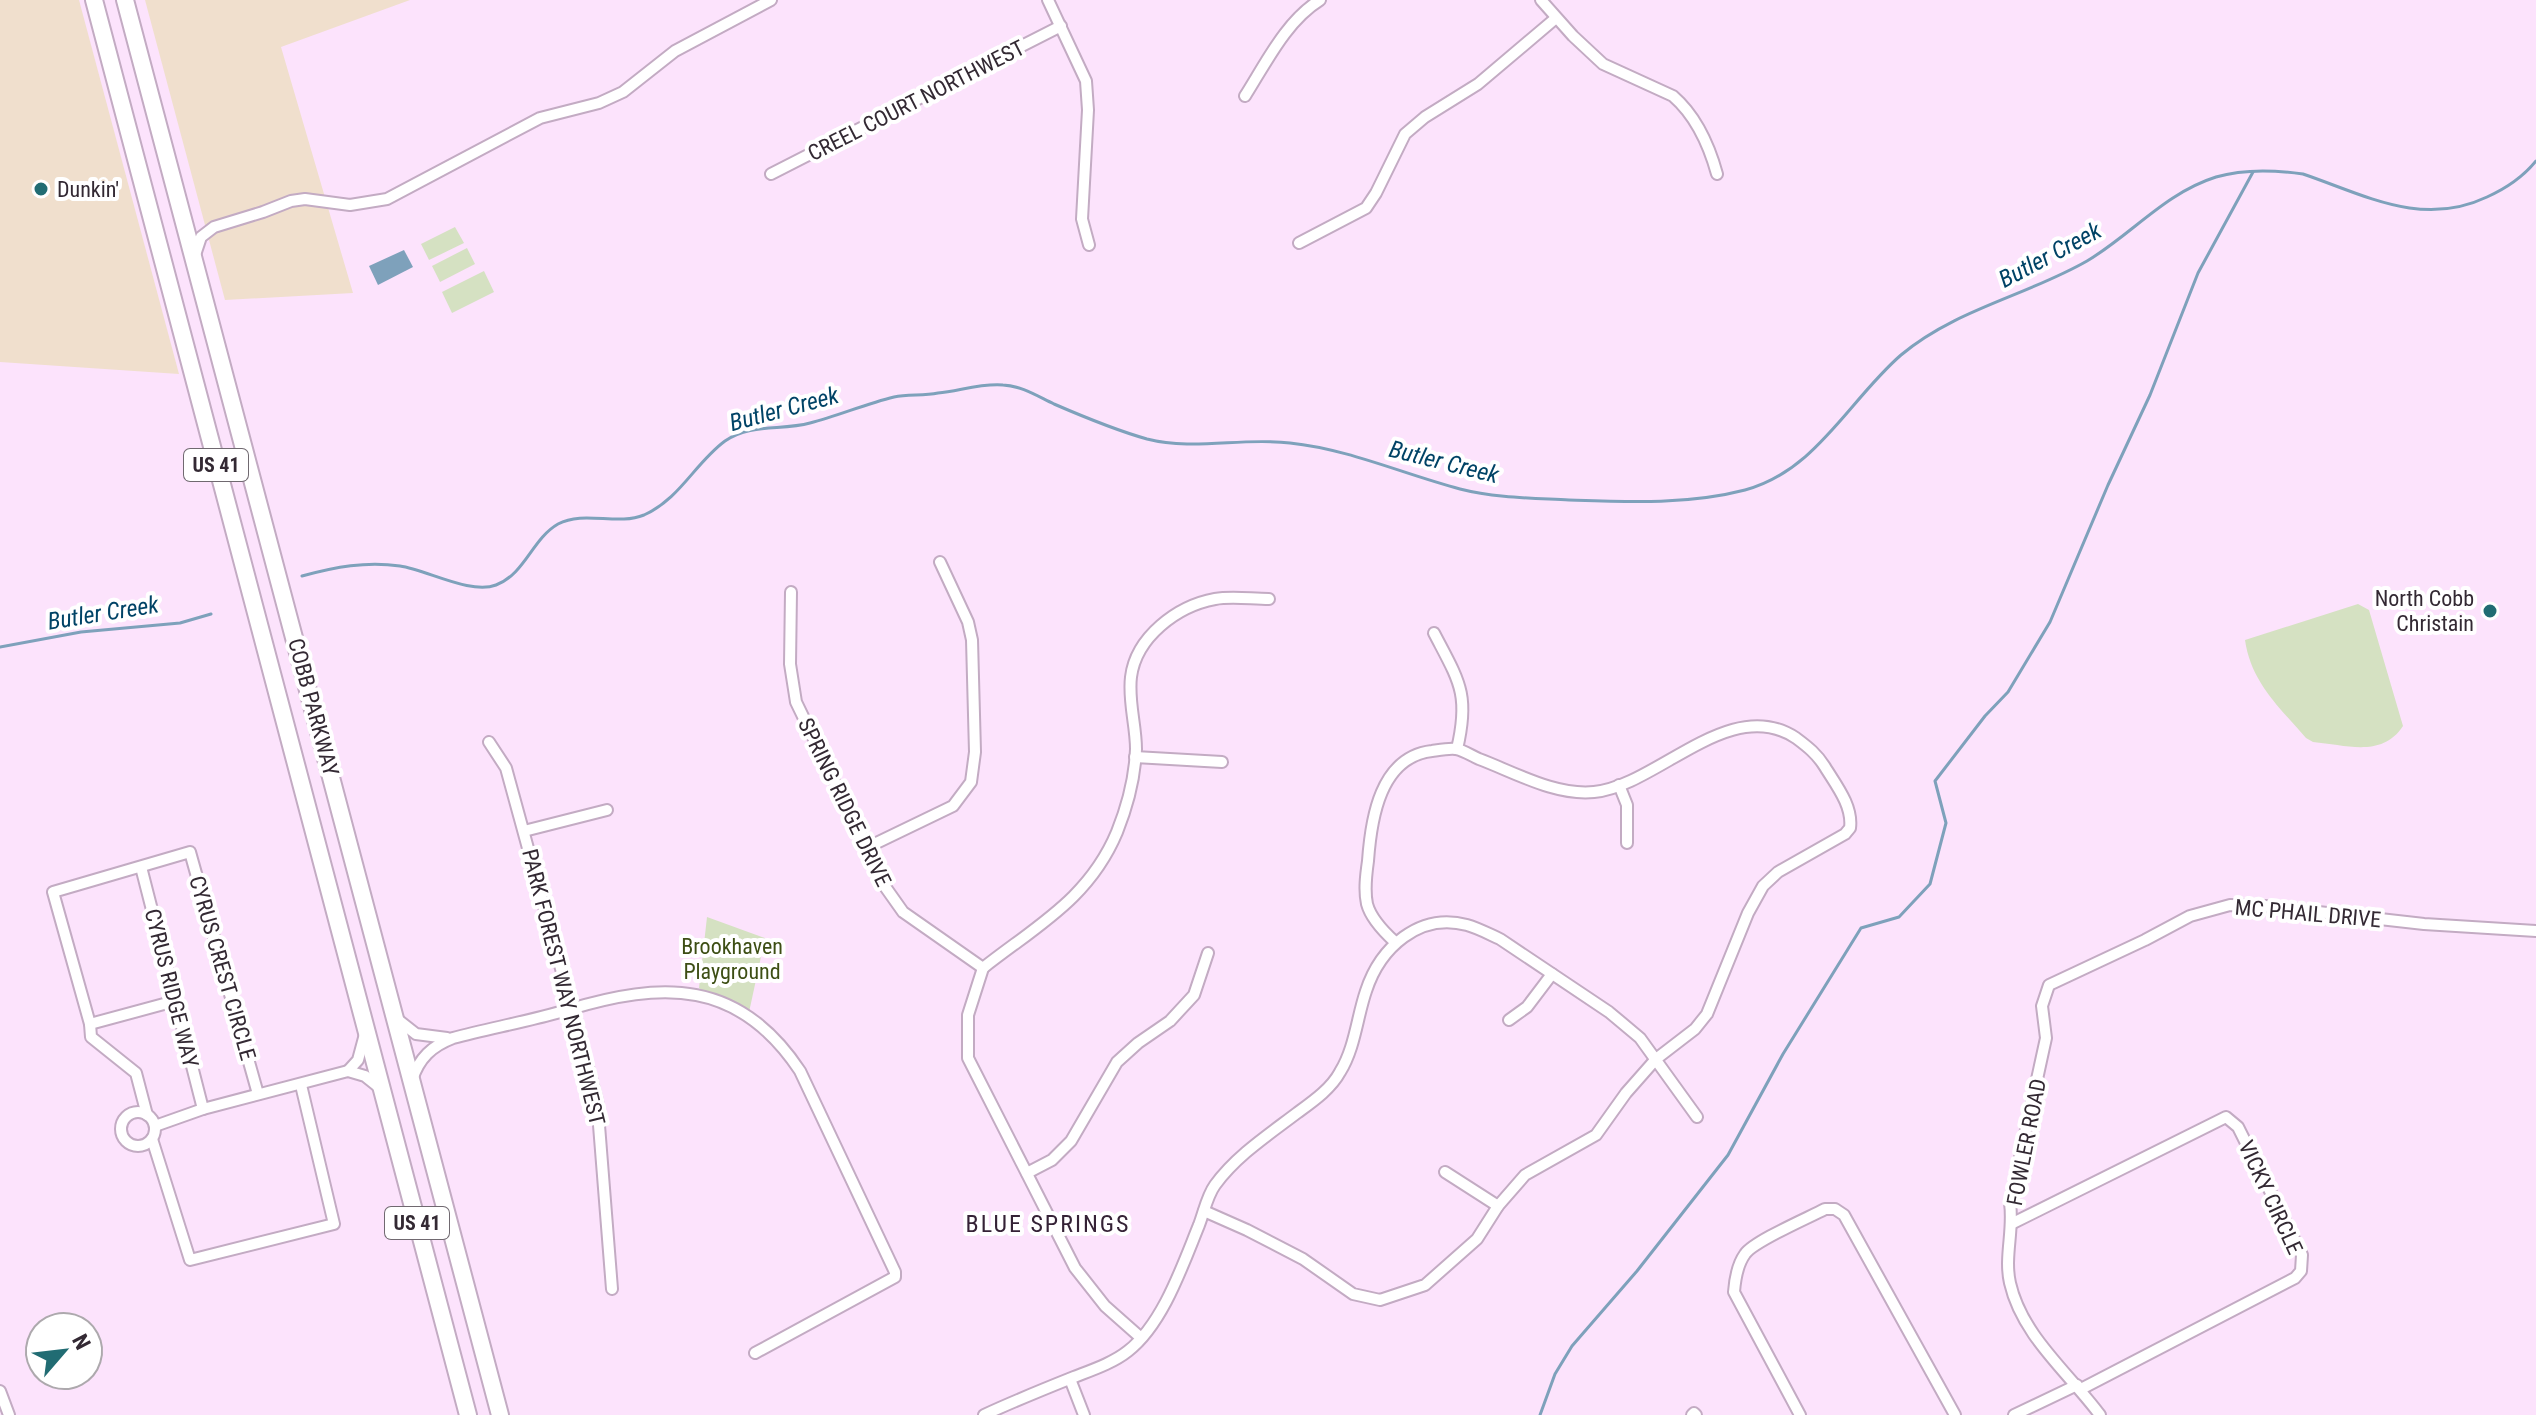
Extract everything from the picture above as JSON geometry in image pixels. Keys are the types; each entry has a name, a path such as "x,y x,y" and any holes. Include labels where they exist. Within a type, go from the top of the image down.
{"main road":[{"name":"COBB PARKWAY","path":"94,0 468,1415"},
{"name":"COBB PARKWAY","path":"125,0 500,1415"}],"street":[{"path":"194,257 201,237 210,229 277,205 305,199 350,205 387,199 540,118 599,103 623,92 675,51 771,0"},
{"path":"1048,0 1086,81 1088,110 1082,219 1089,245"},
{"path":"1245,96 1293,23 1320,0"},
{"path":"1541,0 1603,64 1673,96 1683,104 1700,128 1717,174"},
{"path":"1299,243 1366,208 1405,134 1425,117 1478,84 1556,18"},
{"name":"CREEL COURT NORTHWEST","path":"771,174 1061,26"},
{"path":"866,848 953,806 971,782 975,752 972,640 963,608 940,562"},
{"name":"SPRING RIDGE DRIVE","path":"791,592 790,664 796,702 886,888 903,912 983,968"},
{"path":"1140,1337 1105,1306 1075,1268 968,1058 968,1015 983,968 1060,911 1101,860 1117,832 1129,793 1135,757 1131,674 1141,647 1159,625 1197,604 1213,600 1269,599"},
{"path":"1434,633 1462,688 1464,709 1457,749"},
{"path":"1204,1211 1303,1259 1353,1294 1380,1300 1425,1285 1477,1239 1498,1206 1525,1175 1596,1135 1626,1093 1656,1059 1695,1029 1707,1014 1748,913 1763,886 1778,872 1845,834 1851,820 1844,799 1818,756 1791,735 1760,726 1721,734 1619,785 1592,793 1553,787 1457,749 1429,751 1410,759 1394,772 1378,797 1369,848 1367,903 1377,922 1395,942"},
{"name":"PARK FOREST WAY NORTHWEST","path":"489,742 506,768 597,1100 612,1289"},
{"path":"1135,757 1222,762"},
{"path":"1619,785 1627,805 1627,843"},
{"path":"524,831 607,810"},
{"name":"CYRUS CREST CIRCLE","path":"155,1126 147,1115 136,1073 91,1037 53,892 190,852 258,1094"},
{"name":"CYRUS RIDGE WAY","path":"141,867 203,1109"},
{"name":"MC PHAIL DRIVE","path":"2049,985 2190,916 2230,905 2265,906 2424,924 2536,931"},
{"path":"984,1415 1104,1365 1129,1350 1162,1311 1213,1187 1243,1154 1319,1096 1340,1073 1376,967 1395,942 1430,924 1448,922 1466,925 1500,939 1609,1012 1640,1038 1697,1117"},
{"path":"1027,1173 1062,1152 1117,1062 1170,1021 1194,995 1208,953"},
{"path":"1509,1020 1527,1007 1552,974"},
{"name":"FOWLER ROAD","path":"2049,985 2042,1006 2046,1038 2010,1203 2013,1223 2008,1258 2010,1283 2023,1319 2100,1415"},
{"path":"412,1081 418,1065 428,1053 453,1038 643,992 681,992 715,999 766,1030 800,1071 895,1277 755,1353"},
{"path":"90,1024 175,1001"},
{"path":"396,1018 416,1034 453,1038"},
{"path":"301,1085 334,1224 190,1260 152,1139 155,1126 203,1109 348,1071 358,1060 366,1030"},
{"path":"348,1071 365,1076 381,1090"},
{"path":"147,1115 129,1115 124,1120 122,1132 129,1143 135,1145 141,1146 152,1139"},
{"name":"VICKY CIRCLE","path":"2013,1223 2226,1117 2238,1127 2302,1255 2301,1271 2295,1278 2079,1387"},
{"path":"1445,1172 1498,1206"},
{"path":"1800,1415 1734,1292 1739,1265 1749,1249 1825,1209 1835,1209 1844,1215 1955,1415"},
{"path":"1070,1379 1084,1415"},
{"path":"2014,1415 2079,1387"},
{"path":"0,1391 9,1415"}],"shaded area":[{"path":"0,0 79,0 179,374 0,362"},
{"path":"145,0 410,0 281,47 353,293 225,300"}],"green space":[{"path":"455,227 464,243 429,260 421,244"},
{"path":"467,248 475,264 440,282 432,266"},
{"path":"484,271 494,292 452,313 442,292"},
{"path":"2358,604 2369,610 2403,726 2394,736 2374,746 2351,747 2313,742 2276,704 2260,681 2253,669 2245,640"},
{"name":"Brookhaven Playground","path":"707,917 765,938 748,1017 699,988"}],"water":[{"path":"404,250 413,267 378,285 369,266"}],"waterway":[{"name":"Butler Creek","path":"302,576 375,564 411,568 474,587 496,585 514,573 541,538 558,524 579,518 634,518 657,508 714,450 735,435 810,423 894,397 987,385 1023,389 1088,418 1147,439 1182,444 1272,442 1312,446 1487,494 1635,502 1723,495 1770,481 1792,467 1812,451 1882,373 1922,339 1968,314 2087,261 2164,204 2198,184 2237,173 2303,174 2394,205 2440,209 2463,206 2494,194 2520,177 2536,161"},
{"path":"1540,1415 1555,1374 1572,1346 1637,1271 1728,1155 1783,1054 1861,928 1899,917 1930,884 1946,823 1935,781 1985,716 2008,692 2050,622 2150,395 2198,273 2253,172"},
{"name":"Butler Creek","path":"0,647 81,632 180,623 211,614"}],"place":[{"name":"Dunkin'","path":"41,189"},
{"name":"North Cobb Christain","path":"2490,611"}],"district":[{"name":"BLUE SPRINGS","path":"1048,1224"}]}
